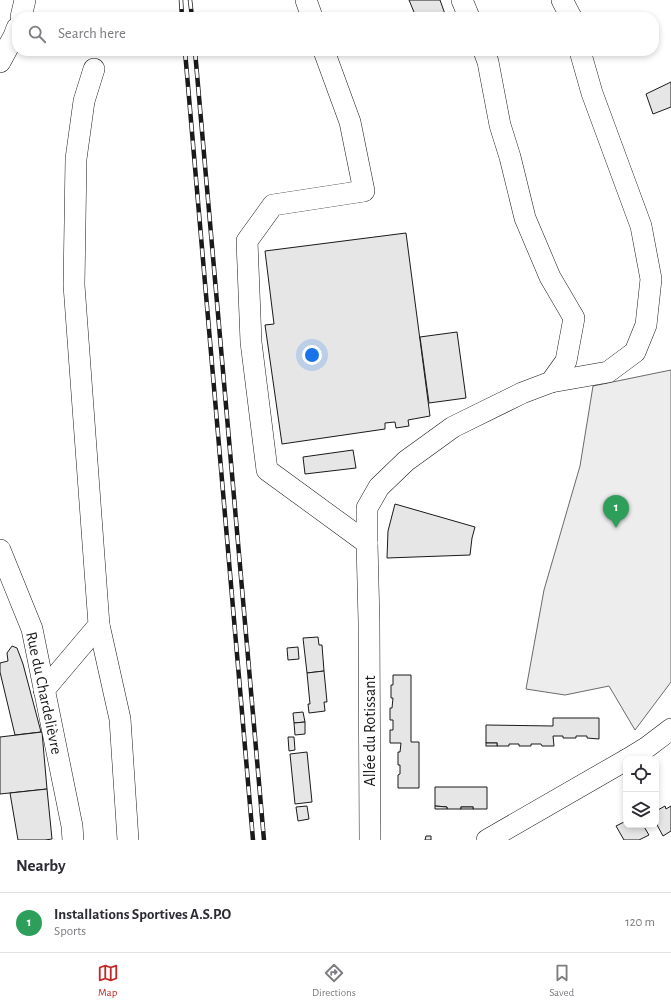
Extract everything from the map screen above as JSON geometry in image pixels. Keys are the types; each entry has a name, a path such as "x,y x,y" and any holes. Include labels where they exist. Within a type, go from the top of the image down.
{"street":[{"path":"22,12 25,0"},
{"path":"306,0 310,12"},
{"path":"462,0 467,12"},
{"path":"562,0 568,12"},
{"path":"0,62 12,40"},
{"path":"326,56 350,122 364,191 273,205 247,241 251,342 267,470 367,543"},
{"path":"486,56 500,126 510,157 525,218 550,277 574,318 566,361 551,382"},
{"name":"Allée du Rotissant","path":"370,840 367,508 379,487 406,461 453,427 522,393 551,382 608,372 635,352 646,325 651,279 641,226 592,93 581,56"},
{"path":"94,69 84,101 76,159 74,285 99,625 120,719 128,840"},
{"name":"Rue du Chardelièvre","path":"0,550 32,630 72,826 72,840"},
{"path":"44,690 99,625"},
{"path":"632,756 646,748 671,729"},
{"path":"487,840 623,761"}],"shaded area":[{"path":"671,370 671,682 635,730 609,686 565,695 526,689 544,590 580,466 593,386"}],"building":[{"path":"409,0 440,0 444,12 414,12"},
{"path":"671,82 671,107 653,114 646,94"},
{"path":"406,233 430,416 408,420 409,426 396,428 395,422 385,423 385,429 282,444 265,325 274,324 265,251"},
{"path":"457,332 466,398 429,403 420,337"},
{"path":"353,450 356,468 305,474 303,457"},
{"path":"395,504 475,527 470,555 387,558 388,531"},
{"path":"318,637 319,645 322,645 324,671 307,673 303,638"},
{"path":"12,646 17,648 23,664 41,732 15,735 0,672 0,663 8,661 7,653"},
{"path":"298,647 299,659 288,660 287,648"},
{"path":"324,671 327,702 324,702 325,711 309,713 308,704 310,704 307,673"},
{"path":"393,675 411,675 411,742 419,742 419,788 398,788 400,765 398,765 398,752 400,752 401,743 390,743 390,730 393,730 393,720 390,720 390,708 392,708 393,698 391,698 391,685 393,685"},
{"path":"303,712 305,722 294,723 293,713"},
{"path":"553,718 599,718 599,739 587,738 587,736 563,738 563,736 553,736 554,746 531,744 531,746 519,746 519,744 509,744 509,746 497,746 497,743 486,743 486,725 553,726"},
{"path":"305,722 305,734 295,735 294,723"},
{"path":"42,732 47,789 0,794 0,737"},
{"path":"288,737 294,737 295,750 289,751"},
{"path":"486,743 497,743 497,746 486,746"},
{"path":"307,752 312,802 295,804 290,754"},
{"path":"435,787 487,787 487,809 461,807 461,809 447,809 447,807 435,806"},
{"path":"47,789 52,839 18,840 10,793"},
{"path":"307,806 309,819 298,821 296,807"},
{"path":"435,806 447,807 447,809 435,809"},
{"path":"665,806 666,809 671,806 671,831 663,836 659,828 659,809"},
{"path":"461,807 473,807 473,809 461,809"},
{"path":"623,822 623,828 645,828 649,835 639,840 624,840 616,826"},
{"path":"426,836 431,836 431,840 425,840"}],"railway":[{"path":"181,0 182,12"},
{"path":"190,0 191,12"},
{"path":"185,56 253,840"},
{"path":"195,56 264,840"}],"place":[{"name":"Installations Sportives A.S.P.O","path":"616,528"}]}
